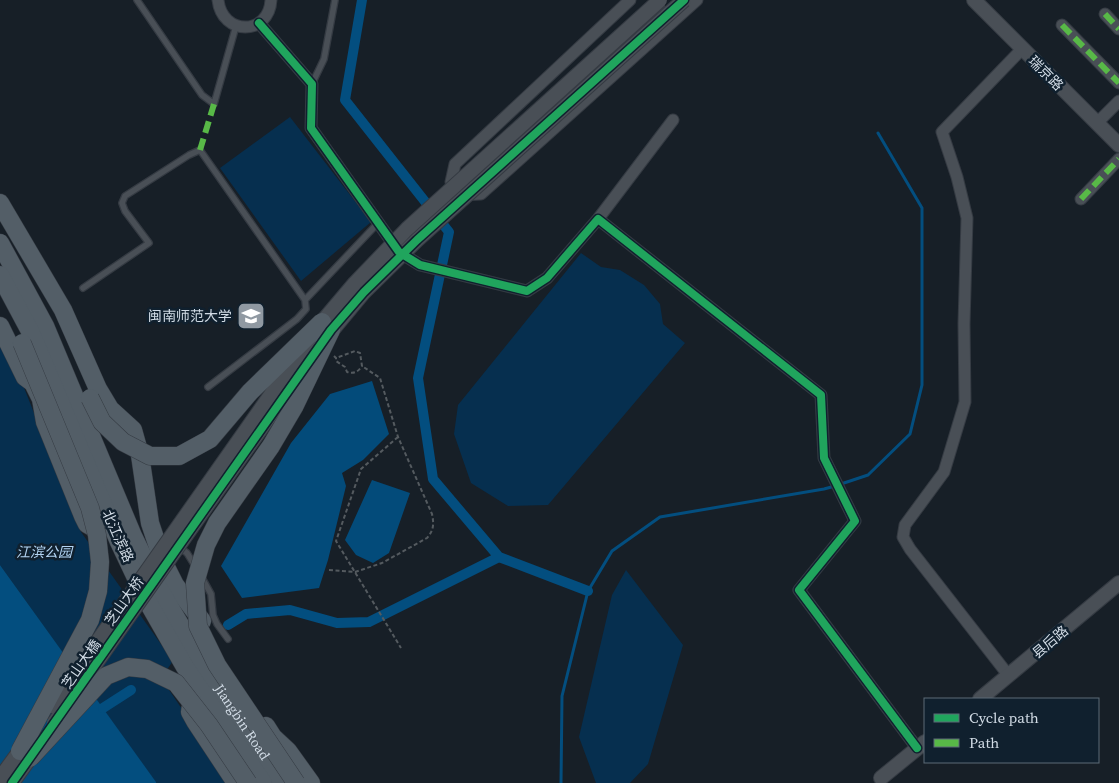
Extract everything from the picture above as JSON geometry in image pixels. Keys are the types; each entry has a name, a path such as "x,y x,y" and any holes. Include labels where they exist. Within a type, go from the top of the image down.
{"main road":[{"path":"0,203 63,310 98,390 110,409 133,430 160,534 162,559 175,585 205,627 218,657 273,737 288,751 311,783"},
{"path":"0,223 36,283 102,422 123,442 150,456 179,456 210,439 250,392 327,326"},
{"name":"Jiangbin Road","path":"0,243 45,326 130,527 158,587 201,660 283,783"},
{"name":"北江滨路","path":"0,275 31,333 119,542 146,599 185,667 263,783"},
{"path":"0,298 22,343 90,508 97,535 100,562 98,591 90,620 25,754"},
{"path":"0,326 25,377 33,383 41,399 45,422 87,524 104,534 112,544 150,623 192,697 190,712 236,783"},
{"path":"296,783 217,664 198,626 195,583 206,545 217,523 271,446 294,407 327,326"},
{"path":"25,754 106,676 128,667 147,669 176,683 209,725 248,783"}],"street":[{"path":"218,0 219,9 223,16 236,26 252,26 259,23 270,10 271,0"},
{"path":"630,0 455,164 451,182 460,195 481,194 696,0"},
{"path":"327,326 355,283 406,229 660,0"},
{"path":"327,326 417,240 684,0"},
{"name":"瑞京路","path":"974,0 1119,145"},
{"path":"1105,14 1119,29"},
{"path":"259,23 312,84 312,128 399,252 420,264 527,291 547,278 598,219 673,120"},
{"path":"1062,25 1119,83"},
{"path":"1009,676 910,549 903,537 905,525 944,472 965,402 964,324 967,218 957,178 942,132 1022,49"},
{"path":"1097,123 1119,101"},
{"path":"1081,199 1119,160"},
{"path":"598,219 821,395 824,458 855,521 799,590 921,745 880,781"},
{"name":"芝山大橋","path":"0,778 25,754 327,326"},
{"name":"县后路","path":"981,698 1119,584"},
{"path":"12,783 25,754"}],"lane":[{"path":"137,0 202,95 214,104 236,26"},
{"path":"312,84 324,60 335,0"},
{"path":"83,288 149,243 125,211 122,203 125,196 200,150 306,300 304,314 208,387"},
{"path":"306,300 378,223"},
{"path":"160,534 187,553 205,582 210,594 216,624 228,639"}],"path":[{"path":"329,570 355,572 382,563 427,538 433,531 434,522 432,514 398,437 380,378 362,366 360,353 355,351 336,358 336,361 345,367 347,372 352,374 359,372 362,366"},
{"path":"398,437 362,469 336,541 401,648"}],"green space":[{"path":"290,117 371,222 301,281 220,168"},
{"path":"581,253 601,267 620,270 644,285 660,304 663,324 685,343 548,505 508,506 471,483 454,434 458,405"},
{"name":"江滨公园","path":"0,337 21,380 81,532 173,661 161,678 232,783 156,783 0,565"},
{"path":"626,570 683,645 648,764 630,783 596,783 579,737 612,595"}],"shaded area":[{"path":"372,381 389,434 363,460 342,473 346,486 328,560 319,588 242,598 221,566 291,443 330,394"},
{"path":"372,480 410,493 389,553 373,563 356,555 345,540"},
{"path":"0,565 156,782 156,783 0,783"}],"waterway":[{"path":"228,625 246,614 290,610 337,623 369,622 499,557 433,479 418,378 449,232 345,100 362,0"},
{"path":"841,484 868,475 910,434 922,385 922,208 878,133"},
{"path":"561,783 562,696 588,591 612,551 660,517 835,486"},
{"path":"499,557 588,591"},
{"path":"103,708 131,690"}],"marked path":[{"path":"1105,14 1119,29"},
{"path":"1062,25 1119,83"},
{"path":"200,150 214,104"},
{"path":"1081,199 1119,159"}],"cycle path":[{"name":"芝山大桥","path":"12,783 331,330 364,292 417,240 684,0"},
{"path":"259,23 312,84 311,128 399,252 420,265 527,291 547,278 598,219 821,395 824,458 855,521 799,590 917,748"}],"place":[{"name":"闽南师范大学","path":"251,316"}]}
